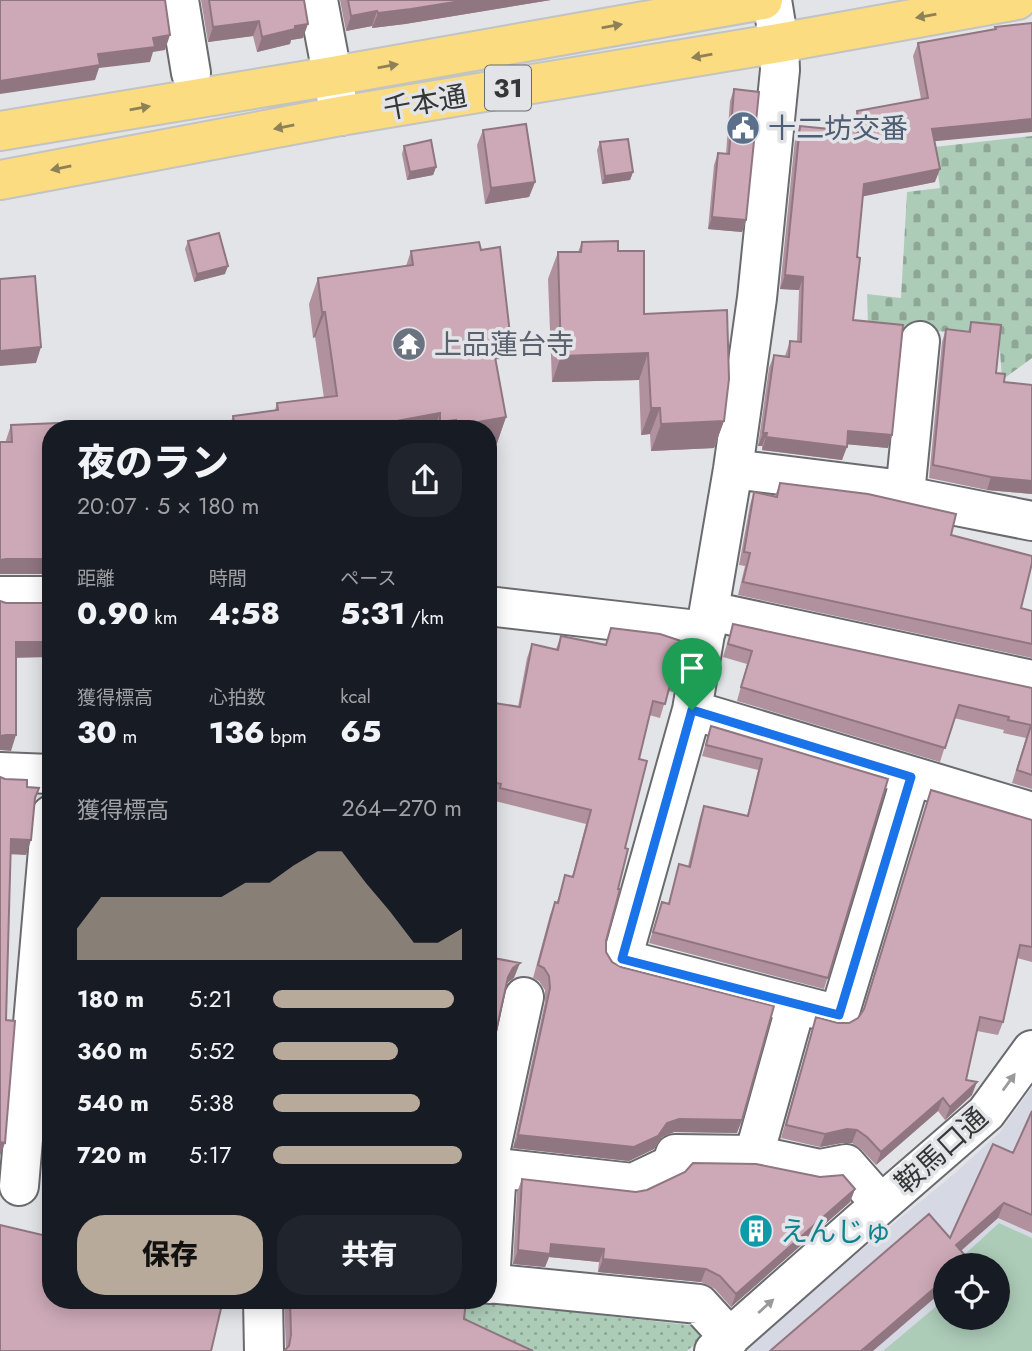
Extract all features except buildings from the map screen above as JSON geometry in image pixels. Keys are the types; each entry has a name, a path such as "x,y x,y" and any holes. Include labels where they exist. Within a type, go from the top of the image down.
{"main road":[{"name":"千本通","path":"0,131 764,0"},
{"name":"千本通","path":"0,180 340,116 779,43 1017,0"}],"street":[{"path":"179,0 191,73"},
{"path":"318,0 340,116"},
{"path":"772,0 780,70 761,258 733,469 692,710 622,959 839,1015 911,777"},
{"path":"905,494 919,341"},
{"path":"733,469 887,488 921,499 1032,521"},
{"path":"0,596 42,596"},
{"path":"497,607 708,621 1032,680"},
{"path":"692,710 1032,812"},
{"path":"0,772 42,774"},
{"path":"23,1188 42,936"},
{"path":"497,1135 524,997"},
{"path":"754,1155 796,1005"},
{"name":"鞍馬口通","path":"722,1344 986,1113 1032,1051"},
{"path":"497,1167 633,1183 671,1165 675,1154 754,1155 820,1169 846,1164 881,1203"},
{"path":"497,1284 699,1304 722,1344"},
{"path":"263,1309 264,1351"}],"shaded area":[{"path":"1032,1087 1032,1351 739,1351 955,1173 1000,1132"}],"green space":[{"path":"1032,136 1032,358 1002,380 999,336 937,331 934,333 868,325 867,294 901,298 907,192 940,188 934,147"},
{"path":"999,1223 1032,1238 1032,1351 883,1351 933,1309 933,1330 1010,1330 1010,1253 966,1253"},
{"path":"497,1304 698,1326 705,1336 687,1351 500,1351 461,1335 464,1309 497,1309"}],"place":[{"name":"十二坊交番","path":"743,128"},
{"name":"上品蓮台寺","path":"409,344"},
{"name":"えんじゅ","path":"756,1231"}],"route":[{"path":"692,710 911,777 839,1015 622,959 692,710"}]}
